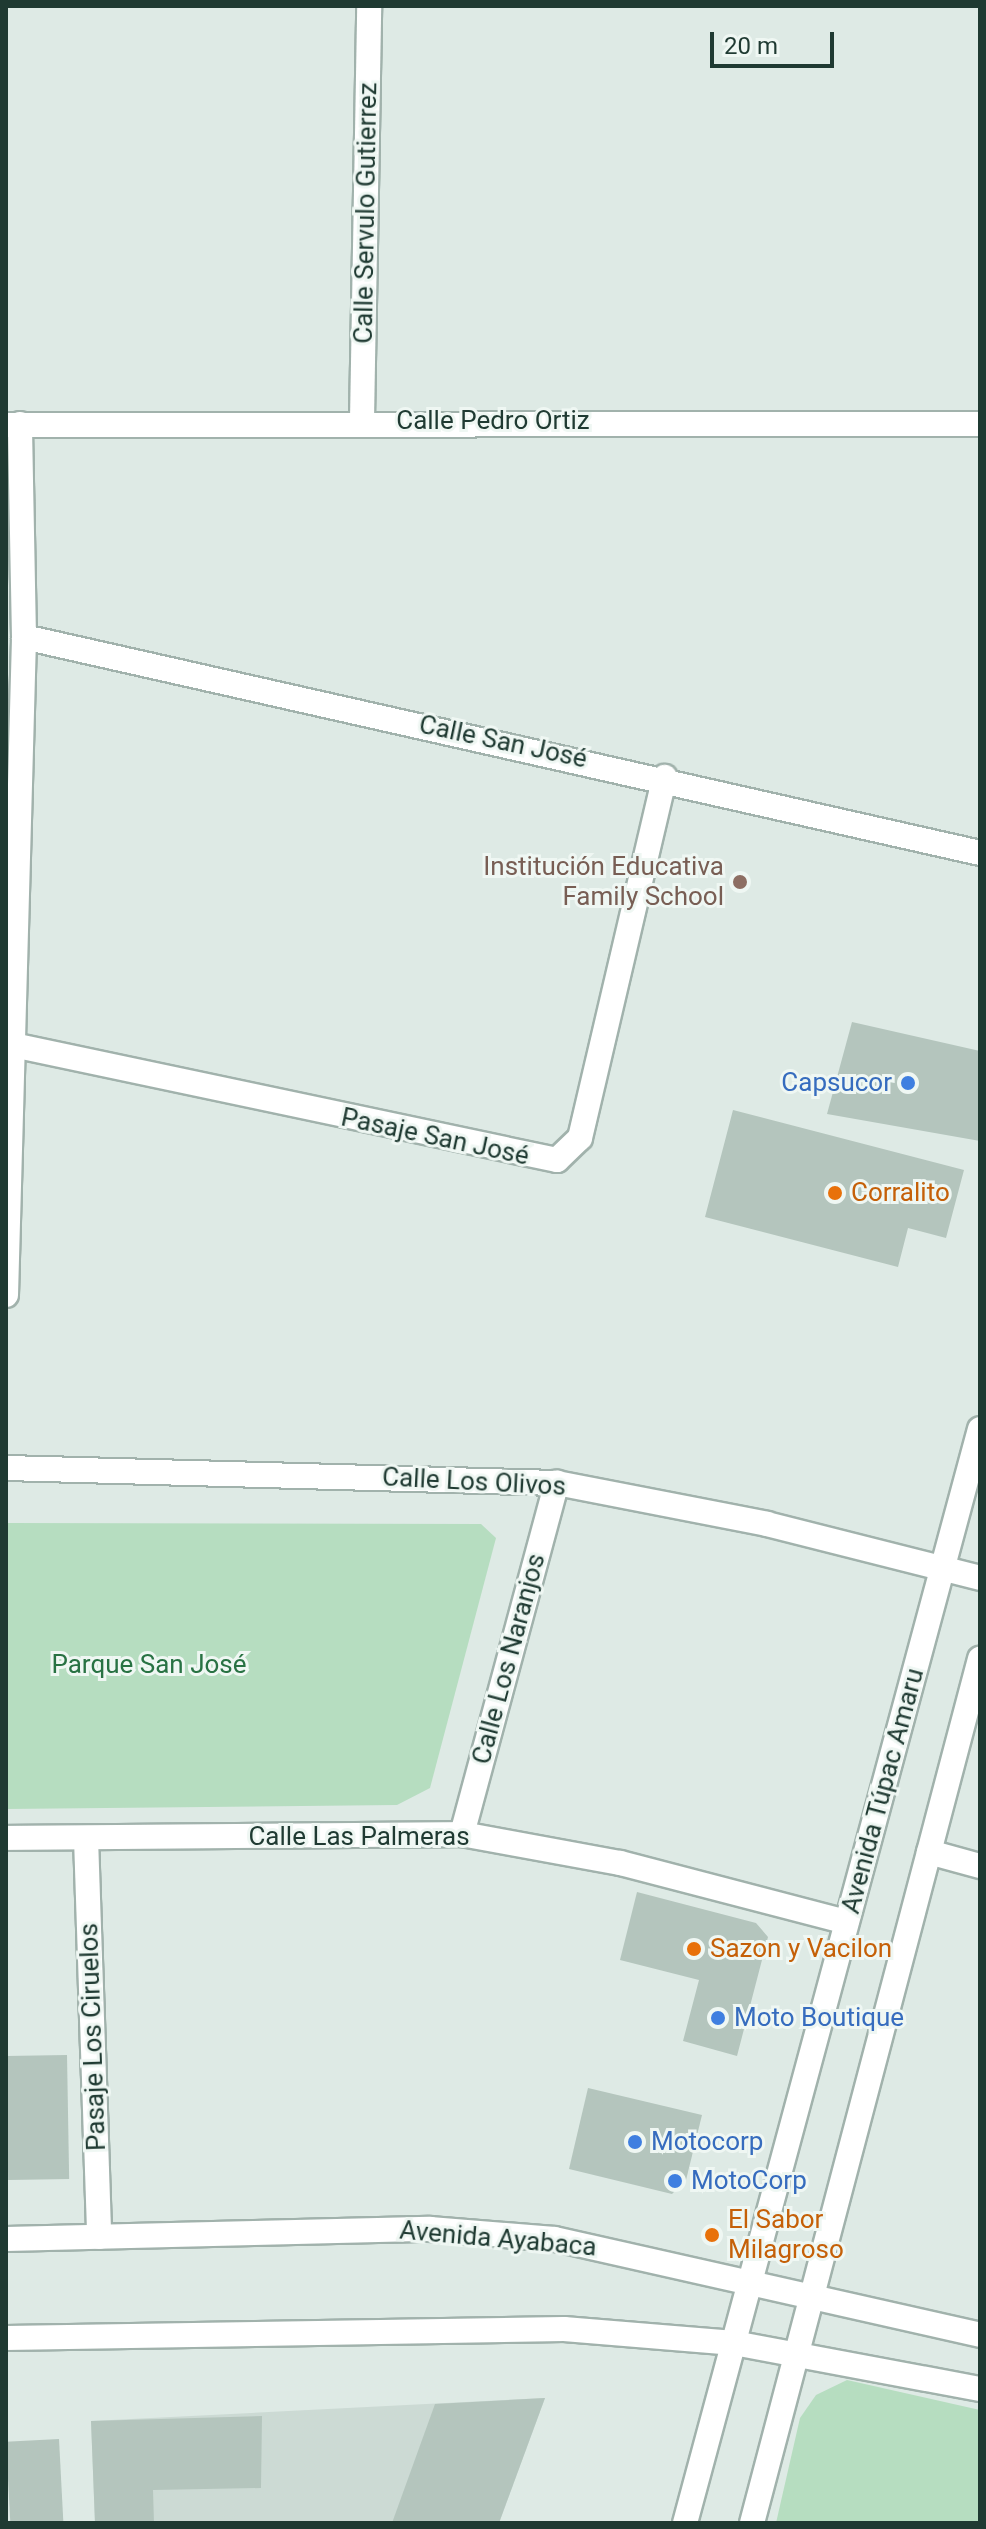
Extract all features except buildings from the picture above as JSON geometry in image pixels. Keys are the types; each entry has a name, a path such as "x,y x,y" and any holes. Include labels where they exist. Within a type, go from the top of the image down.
{"street":[{"name":"Calle Servulo Gutierrez","path":"362,420 369,6"},
{"name":"Calle Pedro Ortiz","path":"13,424 362,420 980,424"},
{"path":"6,1295 24,637 13,424"},
{"name":"Calle San José","path":"24,637 665,777 980,853"},
{"name":"Pasaje San José","path":"13,1045 557,1160 580,1138 665,777"},
{"name":"Avenida Túpac Amaru","path":"685,2523 980,1429"},
{"name":"Calle Los Olivos","path":"6,1468 557,1483 980,1578"},
{"name":"Calle Los Naranjos","path":"462,1834 557,1483"},
{"path":"752,2523 980,1659"},
{"name":"Calle Las Palmeras","path":"6,1838 462,1834 620,1863 846,1922"},
{"name":"Pasaje Los Ciruelos","path":"86,1838 99,2237"},
{"path":"929,1852 980,1866"},
{"name":"Avenida Ayabaca","path":"6,2239 430,2229 555,2239 667,2259 749,2284 980,2335"},
{"path":"6,2338 564,2329 734,2343 980,2389"}],"shaded area":[{"path":"545,2398 499,2523 95,2523 91,2421"}],"green space":[{"name":"Parque San José","path":"6,1523 481,1524 496,1538 430,1788 397,1805 6,1809"},
{"path":"847,2380 980,2410 980,2523 776,2523 800,2418 816,2395"}],"place":[{"name":"Institución Educativa Family School","path":"740,882"},
{"name":"Capsucor","path":"908,1083"},
{"name":"Corralito","path":"835,1193"},
{"name":"Sazon y Vacilon","path":"694,1949"},
{"name":"Moto Boutique","path":"718,2018"},
{"name":"Motocorp","path":"635,2142"},
{"name":"MotoCorp","path":"675,2181"},
{"name":"El Sabor Milagroso","path":"712,2235"}]}
